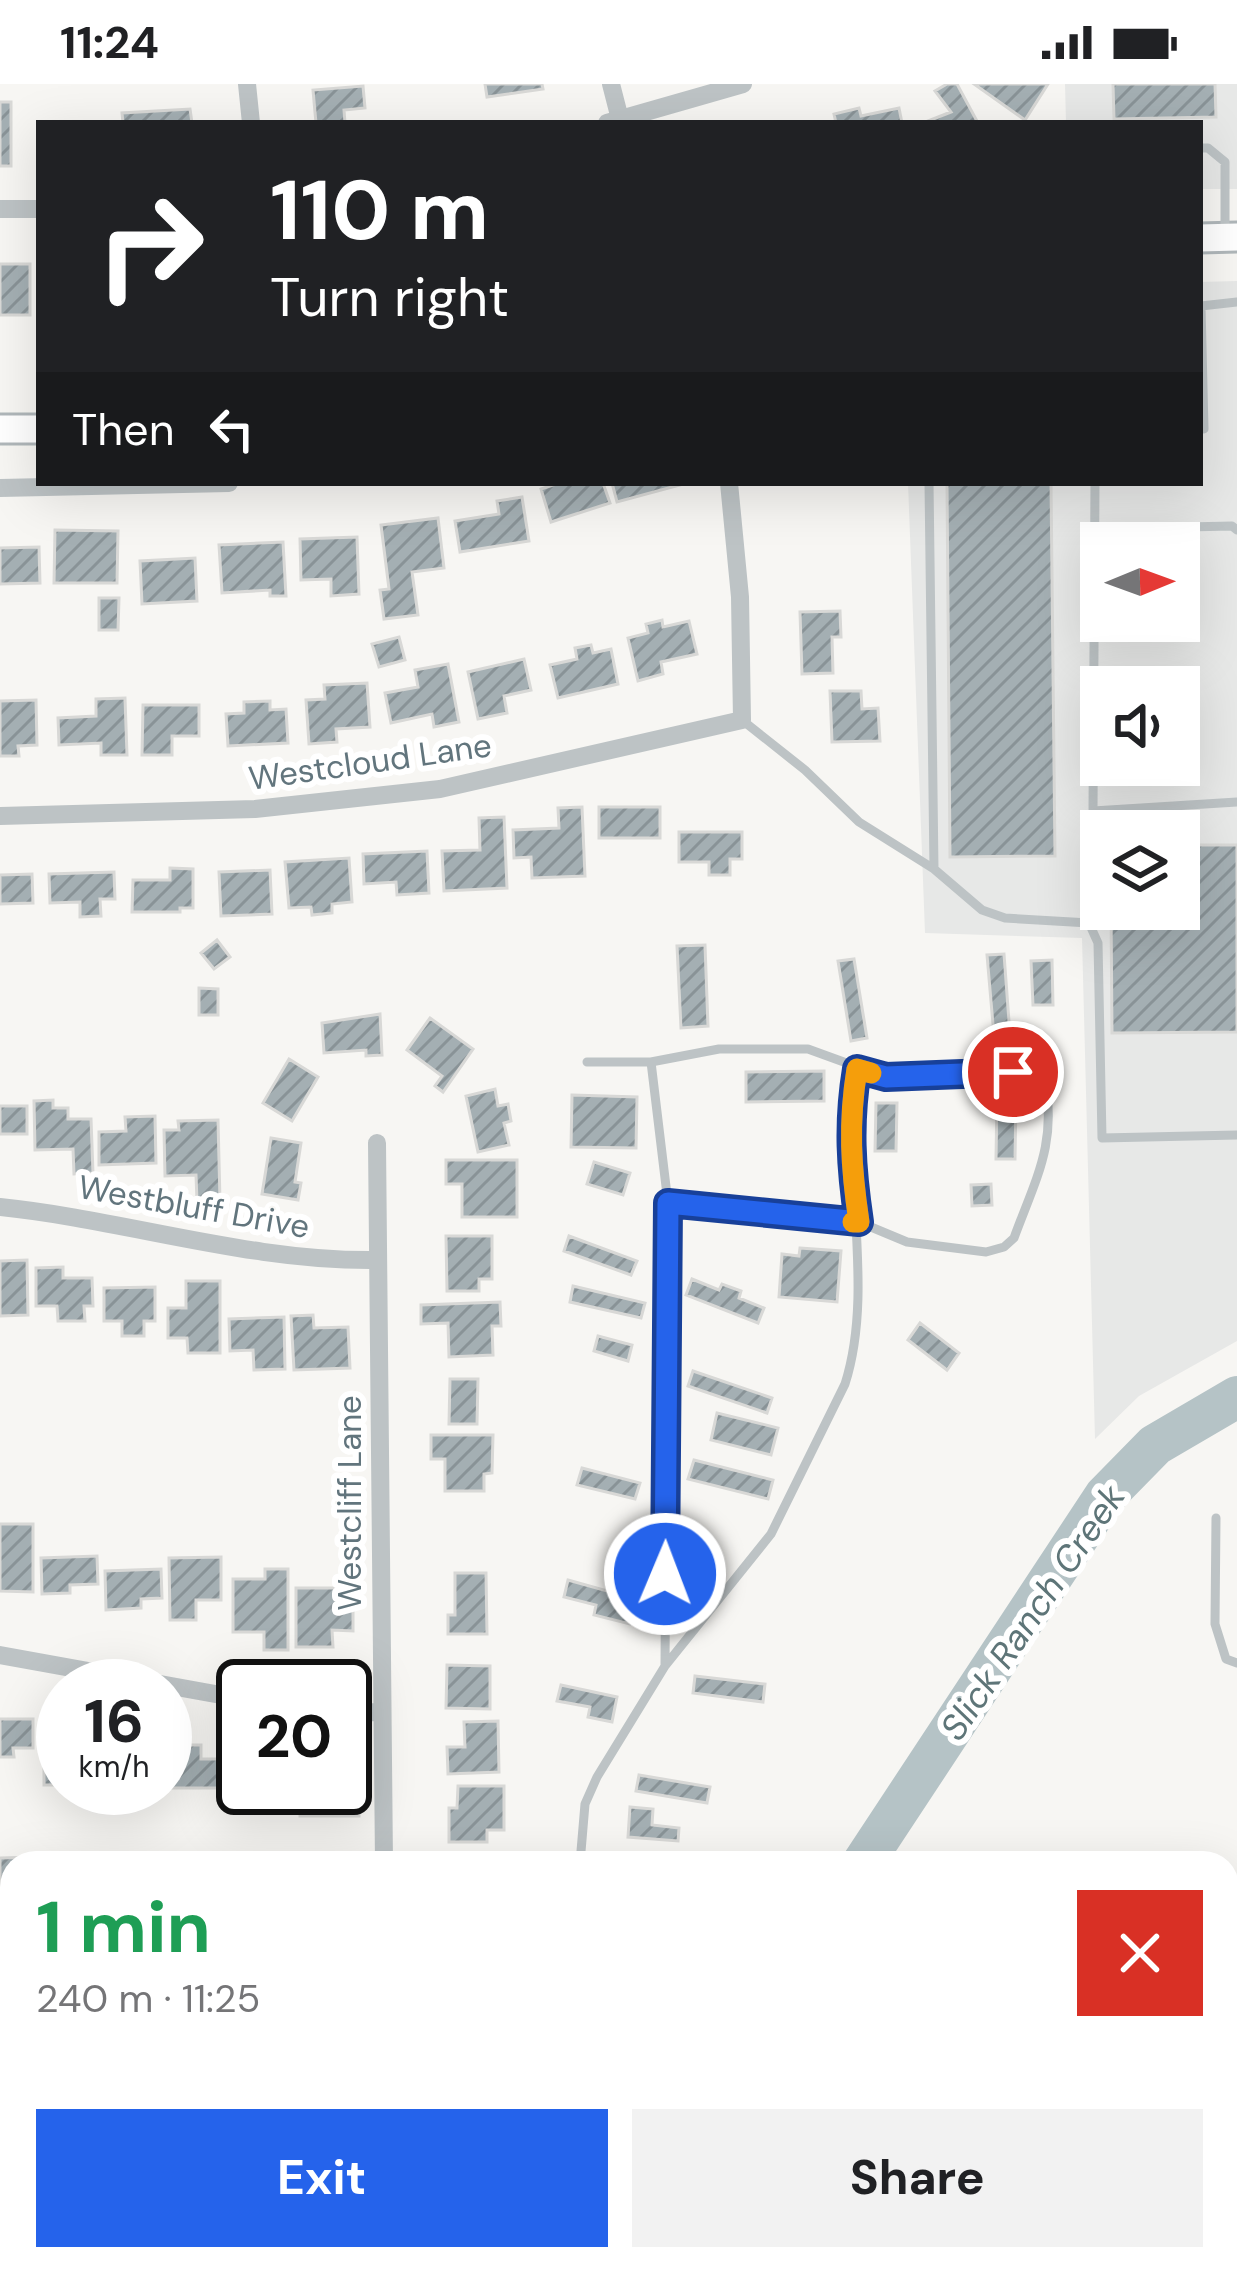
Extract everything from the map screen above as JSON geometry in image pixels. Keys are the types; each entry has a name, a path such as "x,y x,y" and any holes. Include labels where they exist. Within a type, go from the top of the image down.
{"main road":[{"path":"0,429 36,429"}],"street":[{"path":"247,84 251,120"},
{"path":"611,84 616,120"},
{"path":"623,120 743,84"},
{"path":"0,209 36,209"},
{"path":"0,488 92,486"},
{"path":"730,486 740,597 742,720"},
{"name":"Westcloud Lane","path":"0,815 255,809 440,789 742,720"},
{"name":"Westcliff Lane","path":"377,1143 384,1851"},
{"name":"Westbluff Drive","path":"0,1207 68,1214 267,1253 378,1260"},
{"path":"0,1655 216,1694"},
{"path":"372,1712 381,1712"}],"lane":[{"path":"1203,148 1225,162 1220,237"},
{"path":"1203,306 1237,302"},
{"path":"1203,398 1204,429"},
{"path":"929,486 934,869"},
{"path":"1095,486 1095,522"},
{"path":"1200,527 1237,530"},
{"path":"1094,810 1095,642"},
{"path":"742,720 805,770 859,822 934,869 982,910 1005,918 1080,922"},
{"path":"1110,810 1237,802"},
{"path":"1092,930 1098,943 1102,1138 1237,1135"},
{"path":"587,1063 651,1062 718,1049 791,1048 808,1049 886,1077 1028,1073 1044,1077 1052,1111 1047,1149 1014,1238 1004,1247 986,1252 907,1242 859,1222 668,1203"},
{"path":"651,1062 668,1203 665,1666"},
{"path":"581,1851 586,1804 597,1777 665,1666 771,1534 845,1384 852,1361 859,1222 851,1189 851,1103 857,1069"},
{"path":"1216,1517 1216,1624 1226,1659 1237,1663"}],"shaded area":[{"path":"1065,84 1237,84 1237,189 1203,189 1203,120 1066,120"},
{"path":"1237,281 1237,1341 1139,1396 1095,1439 1082,938 925,933 908,486 1203,486 1203,282"}],"building":[{"path":"485,84 542,84 543,89 487,97"},
{"path":"957,84 976,120 931,120 951,112 935,91"},
{"path":"974,84 1048,84 1025,120"},
{"path":"1113,84 1215,84 1216,117 1114,119"},
{"path":"363,86 365,108 344,110 345,120 316,120 313,90"},
{"path":"0,102 11,102 11,166 0,166"},
{"path":"859,108 861,116 899,108 901,120 835,120 834,114"},
{"path":"190,109 192,120 123,120 122,113"},
{"path":"0,264 30,264 30,315 0,315"},
{"path":"604,486 610,503 551,522 541,489"},
{"path":"613,486 676,486 617,502"},
{"path":"947,486 1051,486 1055,856 950,857"},
{"path":"522,497 529,541 460,552 455,521 499,514 497,501"},
{"path":"438,518 444,568 412,572 418,615 384,619 380,590 389,589 381,525"},
{"path":"55,530 118,531 117,583 54,583"},
{"path":"357,537 359,594 331,596 331,579 301,580 300,539"},
{"path":"283,542 286,596 270,596 270,590 222,593 219,545"},
{"path":"39,547 40,583 0,584 0,548"},
{"path":"195,558 197,601 142,604 140,561"},
{"path":"99,598 119,598 118,630 99,630"},
{"path":"840,611 841,637 832,637 833,673 802,674 800,612"},
{"path":"662,620 663,627 689,621 697,654 661,662 663,674 638,681 628,638 648,633 646,624"},
{"path":"399,637 405,660 379,667 372,644"},
{"path":"591,645 593,653 611,649 618,684 558,698 550,665 577,659 575,648"},
{"path":"524,659 531,690 504,696 507,713 478,719 468,672"},
{"path":"448,664 459,722 434,727 432,714 391,723 385,693 418,687 415,670"},
{"path":"367,683 370,727 336,729 337,742 309,744 306,700 325,699 324,685"},
{"path":"830,691 861,691 862,709 878,708 880,741 832,742"},
{"path":"125,698 127,755 101,755 101,743 59,745 58,718 96,716 96,699"},
{"path":"36,700 37,745 18,746 19,756 0,756 0,701"},
{"path":"270,701 270,710 286,709 288,743 228,746 226,714 244,713 244,702"},
{"path":"143,705 199,705 199,736 172,736 172,755 142,755"},
{"path":"582,807 585,876 532,878 531,857 514,858 513,830 559,828 558,808"},
{"path":"599,807 660,807 660,838 599,838"},
{"path":"504,817 507,888 444,891 442,851 480,850 479,818"},
{"path":"679,832 742,832 742,859 730,859 730,875 709,875 709,862 679,862"},
{"path":"1200,845 1237,845 1237,1032 1112,1033 1111,930 1200,930"},
{"path":"427,851 429,893 397,895 396,882 364,884 363,854"},
{"path":"349,858 352,902 332,904 332,913 312,915 311,907 289,908 285,862"},
{"path":"170,868 193,869 193,908 132,912 133,880 170,880"},
{"path":"270,870 272,914 221,916 219,872"},
{"path":"114,872 115,899 100,899 101,916 80,917 80,902 50,903 49,874"},
{"path":"32,874 33,903 0,904 0,875"},
{"path":"217,940 230,957 214,969 201,953"},
{"path":"705,945 708,1026 681,1028 677,946"},
{"path":"1004,954 1010,1035 994,1036 987,955"},
{"path":"854,959 867,1038 851,1041 838,961"},
{"path":"1052,960 1053,1005 1033,1005 1031,961"},
{"path":"199,988 218,989 218,1015 199,1015"},
{"path":"380,1014 382,1055 366,1056 366,1050 324,1053 322,1023"},
{"path":"430,1018 473,1049 443,1092 435,1086 442,1076 407,1050"},
{"path":"289,1059 318,1077 292,1121 263,1103"},
{"path":"824,1071 824,1101 746,1102 746,1072"},
{"path":"495,1089 498,1106 508,1104 511,1121 504,1123 509,1145 478,1152 466,1096"},
{"path":"572,1095 637,1097 636,1148 571,1147"},
{"path":"997,1098 1016,1099 1015,1159 996,1159"},
{"path":"53,1100 53,1108 68,1108 68,1119 91,1119 93,1173 74,1174 73,1149 35,1150 34,1101"},
{"path":"876,1103 897,1103 896,1151 875,1151"},
{"path":"0,1106 27,1106 27,1134 0,1134"},
{"path":"155,1116 156,1163 99,1165 99,1132 126,1131 125,1117"},
{"path":"218,1120 220,1201 197,1201 196,1175 165,1176 164,1130 179,1130 178,1121"},
{"path":"271,1138 301,1143 295,1182 301,1183 298,1200 262,1194"},
{"path":"446,1160 517,1160 517,1217 462,1217 462,1184 446,1184"},
{"path":"594,1162 630,1173 623,1195 587,1184"},
{"path":"991,1184 992,1205 972,1206 971,1185"},
{"path":"446,1236 492,1236 492,1279 479,1279 479,1291 447,1291"},
{"path":"569,1236 637,1261 631,1275 564,1251"},
{"path":"800,1248 841,1251 837,1302 779,1297 782,1254 799,1256"},
{"path":"27,1260 28,1315 0,1316 0,1261"},
{"path":"63,1267 63,1278 92,1278 93,1306 84,1306 85,1321 58,1321 57,1306 36,1306 36,1268"},
{"path":"692,1279 719,1290 722,1284 741,1291 739,1298 764,1308 758,1323 686,1295"},
{"path":"186,1281 220,1281 220,1353 188,1353 187,1338 168,1338 168,1308 186,1308"},
{"path":"573,1286 645,1303 641,1318 570,1302"},
{"path":"155,1287 155,1321 144,1321 144,1336 122,1336 122,1321 104,1321 104,1288"},
{"path":"500,1302 501,1326 492,1326 493,1355 449,1357 448,1323 421,1324 421,1305"},
{"path":"313,1315 314,1328 348,1327 350,1368 294,1370 291,1316"},
{"path":"284,1317 285,1369 254,1370 253,1350 230,1351 229,1319"},
{"path":"920,1323 959,1353 947,1370 908,1340"},
{"path":"598,1336 632,1345 628,1361 594,1351"},
{"path":"693,1371 772,1398 767,1413 688,1386"},
{"path":"450,1379 478,1379 477,1424 449,1424"},
{"path":"717,1413 778,1428 771,1455 711,1440"},
{"path":"431,1435 493,1435 492,1473 484,1474 484,1491 445,1491 445,1459 431,1459"},
{"path":"694,1460 773,1480 768,1499 688,1479"},
{"path":"582,1468 640,1483 635,1499 577,1485"},
{"path":"0,1524 33,1524 33,1592 0,1591"},
{"path":"97,1556 98,1584 70,1585 70,1593 42,1594 41,1558"},
{"path":"221,1557 221,1600 196,1600 196,1620 170,1620 169,1558"},
{"path":"161,1569 162,1598 141,1599 141,1608 106,1610 105,1571"},
{"path":"265,1569 288,1569 288,1650 264,1650 264,1632 233,1632 233,1579 265,1579"},
{"path":"455,1573 486,1573 487,1634 448,1634 448,1615 455,1615"},
{"path":"568,1580 636,1599 630,1624 594,1615 596,1605 564,1597"},
{"path":"296,1588 353,1588 353,1631 332,1630 333,1647 296,1647"},
{"path":"447,1665 490,1666 490,1709 446,1708"},
{"path":"695,1676 765,1684 763,1702 693,1693"},
{"path":"561,1685 617,1697 612,1722 588,1717 590,1707 557,1701"},
{"path":"0,1719 33,1719 33,1748 13,1748 14,1757 0,1757"},
{"path":"498,1721 499,1772 448,1774 447,1747 465,1747 464,1722"},
{"path":"192,1745 201,1745 201,1759 216,1759 216,1788 192,1788"},
{"path":"639,1775 710,1787 707,1803 636,1791"},
{"path":"458,1786 504,1786 504,1830 487,1830 487,1842 449,1842 449,1808 457,1808"},
{"path":"630,1807 653,1809 652,1825 679,1828 678,1841 628,1837"}],"waterway":[{"name":"Slick Ranch Creek","path":"871,1851 1105,1496 1155,1445 1237,1397"}],"slow traffic":[{"path":"853,1222 859,1222 851,1189 851,1103 857,1069 871,1073"}],"route":[{"path":"665,1574 668,1203 859,1222 851,1189 851,1103 857,1069 886,1077 1013,1072"}]}
